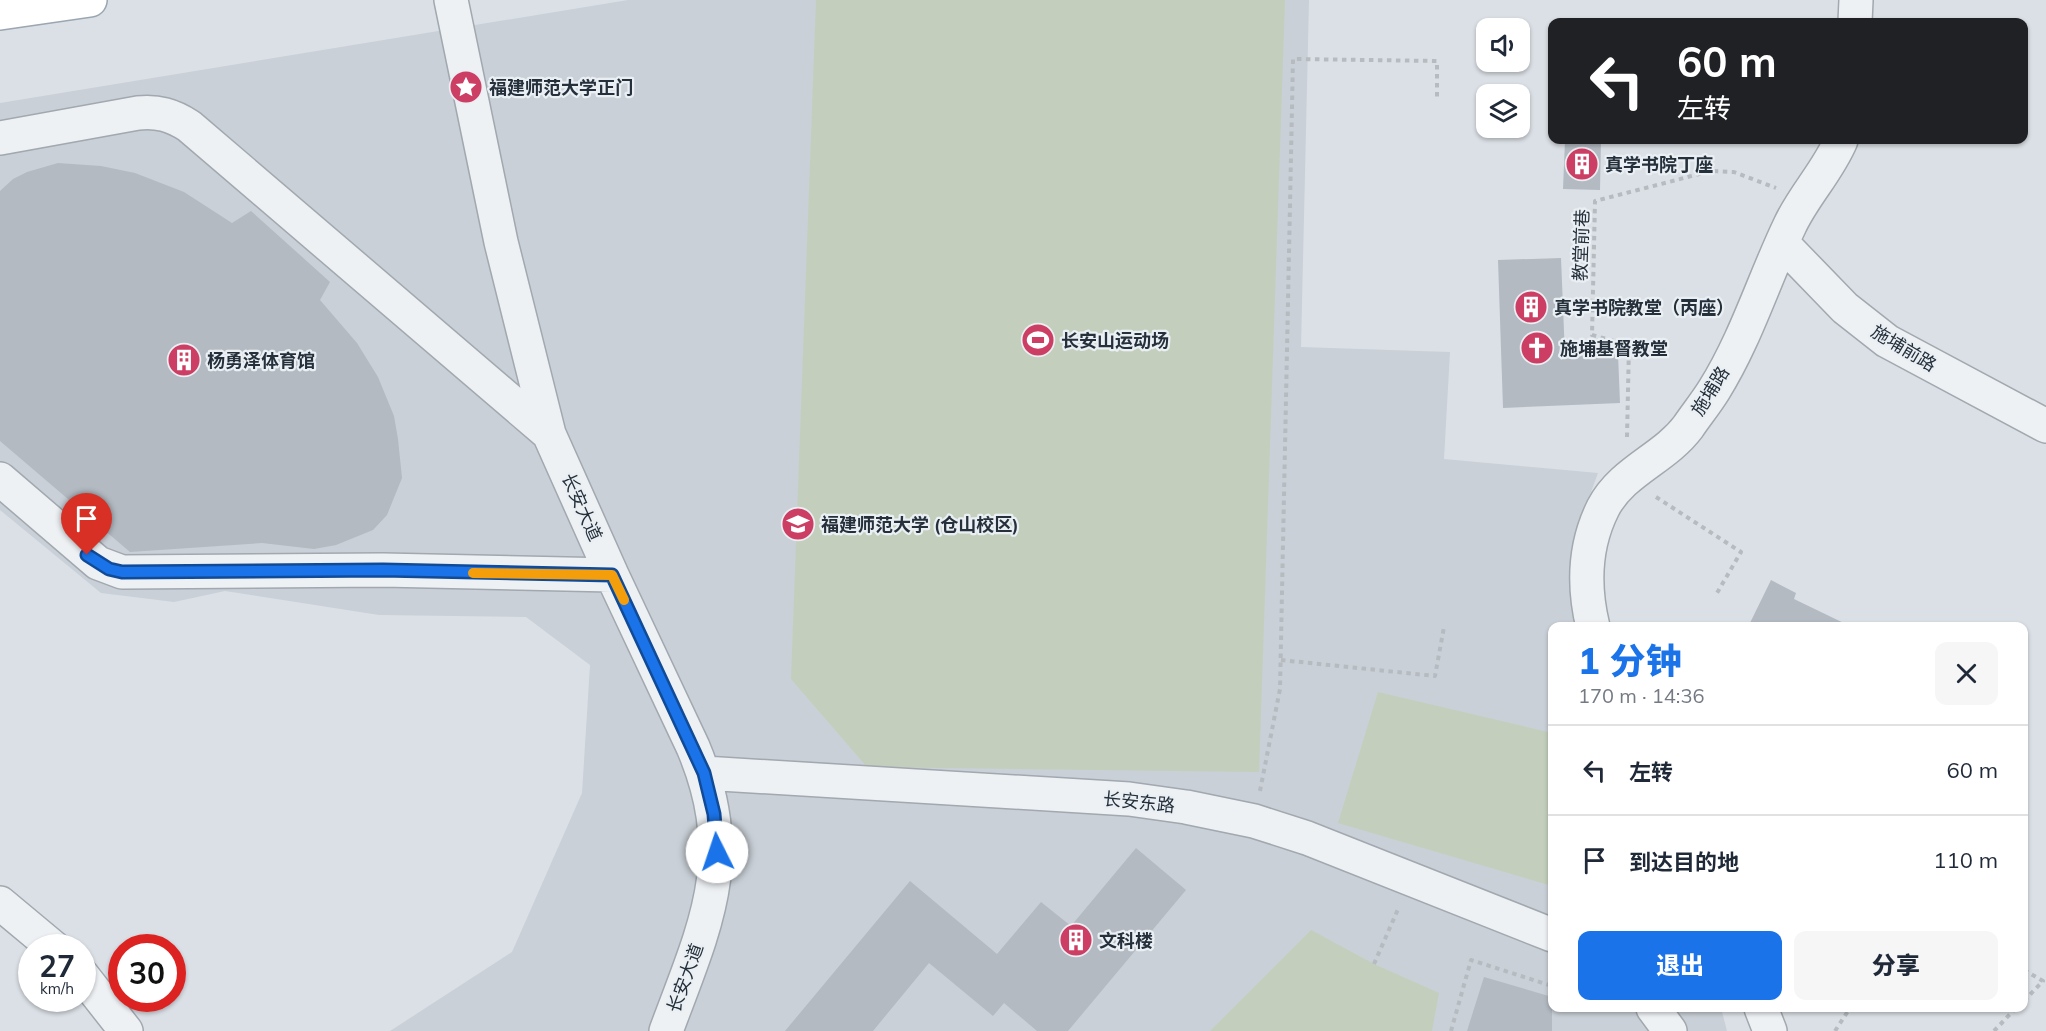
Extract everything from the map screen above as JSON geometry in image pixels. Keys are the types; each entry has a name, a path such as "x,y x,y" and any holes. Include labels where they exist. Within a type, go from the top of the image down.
{"main road":[{"path":"0,13 90,0"}],"street":[{"name":"长安大道","path":"451,0 501,242 549,434 704,773 714,814 717,852 707,916 666,1031"},
{"path":"1854,18 1856,0"},
{"path":"0,138 138,113 161,112 175,117 189,126 549,434"},
{"name":"施埔路","path":"1592,622 1586,588 1588,552 1604,506 1626,478 1673,444 1714,390 1782,243 1804,201 1825,171 1839,144"},
{"name":"施埔前路","path":"1782,243 1845,308 1887,342 2046,426"},
{"path":"0,479 98,563 122,572 383,570 612,575"},
{"name":"长安东路","path":"704,773 1129,799 1186,807 1254,821 1307,838 1548,933"},
{"path":"0,903 37,934"},
{"path":"96,993 126,1031"},
{"path":"1656,1012 1670,1031"},
{"path":"1763,1012 1770,1031"}],"path":[{"path":"1254,821 1280,689 1293,59 1437,61 1437,98"},
{"name":"教堂前巷","path":"1626,478 1629,345 1592,335 1596,201 1711,171 1734,172 1804,201"},
{"path":"1626,478 1741,552 1717,593"},
{"path":"1281,660 1435,676 1444,627"},
{"path":"1374,964 1411,878"},
{"path":"1451,1031 1471,960 1548,985"},
{"path":"2028,972 2043,981 2028,997"},
{"path":"1835,1031 1847,1012"},
{"path":"1994,1031 2012,1012"}],"shaded area":[{"name":"福建师范大学 (仓山校区)","path":"628,0 1309,0 1301,347 1450,352 1444,459 1598,473 1574,538 1582,622 1548,622 1548,1012 1722,1012 1727,1031 390,1031 512,952 582,793 590,665 526,617 379,615 225,591 174,602 101,593 0,510 0,103"}],"green space":[{"name":"长安山运动场","path":"816,0 1285,0 1259,772 867,767 791,679"},
{"path":"1378,692 1548,732 1548,885 1338,823"},
{"path":"1311,930 1374,964 1439,993 1432,1031 1210,1031"}],"building":[{"name":"真学书院丁座","path":"1565,144 1601,144 1600,190 1563,189"},
{"name":"杨勇泽体育馆","path":"58,163 101,166 135,173 184,192 232,223 251,211 330,282 320,300 357,343 378,377 394,416 398,439 402,478 387,515 373,530 336,545 314,549 262,543 130,552 0,441 0,191 13,179 27,172"},
{"name":"真学书院教堂（丙座）","path":"1561,258 1565,356 1618,354 1620,403 1503,408 1498,260"},
{"path":"1771,580 1796,593 1794,599 1842,622 1750,622"},
{"name":"文科楼","path":"1136,848 1186,890 1068,1031 1037,1031 1004,1003 993,1016 929,963 873,1031 785,1031 910,881 997,954 1041,902 1071,926"},
{"path":"1484,977 1548,996 1548,1012 1552,1012 1552,1031 1467,1031"}],"slow traffic":[{"path":"473,573 612,575 624,600"}],"place":[{"name":"福建师范大学正门","path":"466,87"},
{"name":"真学书院丁座","path":"1582,164"},
{"name":"真学书院教堂（丙座）","path":"1531,307"},
{"name":"长安山运动场","path":"1038,340"},
{"name":"施埔基督教堂","path":"1537,348"},
{"name":"杨勇泽体育馆","path":"184,360"},
{"name":"福建师范大学 (仓山校区)","path":"798,524"},
{"name":"文科楼","path":"1076,940"}],"route":[{"path":"87,555 109,569 122,572 383,570 612,575 704,773 714,814 717,852"}]}
